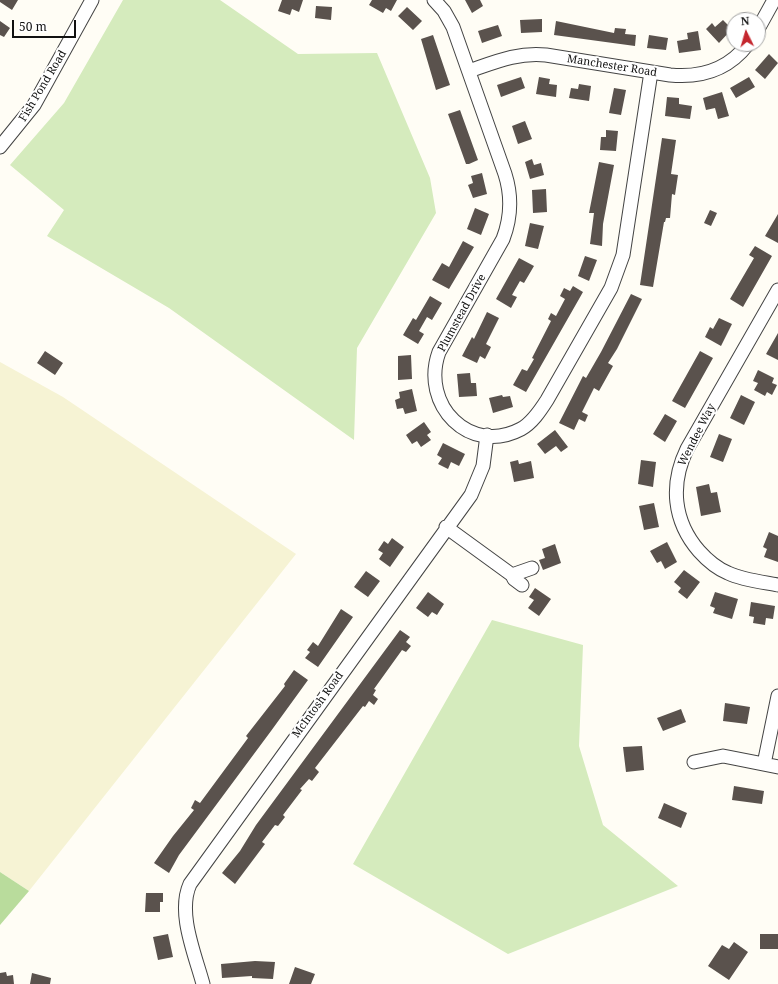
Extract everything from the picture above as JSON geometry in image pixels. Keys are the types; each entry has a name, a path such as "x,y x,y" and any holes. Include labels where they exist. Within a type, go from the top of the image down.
{"street":[{"name":"Fish Pond Road","path":"0,147 34,105 92,0"},
{"name":"Plumstead Drive","path":"434,0 449,19 469,71 508,183 510,211 506,231 500,247 439,352 434,372 434,381 438,399 444,410 453,420 467,430 487,435 513,432 528,424 535,417 547,400 615,280 623,255 651,72"},
{"path":"766,14 774,0"},
{"name":"Manchester Road","path":"469,71 514,56 527,54 546,55 651,72 686,76 707,73 722,67 732,61 740,52"},
{"name":"Wendee Way","path":"778,290 687,449 679,468 675,486 676,505 682,524 703,556 728,573 778,585"},
{"name":"McIntosh Road","path":"203,984 185,913 186,894 190,884 446,527 469,498 479,480 483,466 487,435"},
{"path":"446,527 512,575 514,579 522,585"},
{"path":"512,575 532,568"},
{"path":"764,764 778,696"},
{"path":"694,762 723,756 778,767"}],"shaded area":[{"path":"0,362 63,397 296,554 29,891 0,872"}],"green space":[{"path":"123,0 220,0 298,54 377,53 430,178 436,213 357,348 354,440 169,308 47,236 64,210 10,165 64,103"},
{"path":"492,620 583,645 579,746 603,825 678,886 508,954 353,864"},
{"path":"0,872 29,891 0,925"}],"building":[{"path":"0,0 18,0 12,10 0,2"},
{"path":"282,0 303,0 299,12 292,9 290,15 278,11"},
{"path":"372,0 397,0 391,11 386,8 383,13 369,5"},
{"path":"465,0 480,0 483,6 472,13"},
{"path":"316,6 332,7 331,20 315,18"},
{"path":"407,7 422,21 413,30 398,16"},
{"path":"542,19 542,32 521,33 520,20"},
{"path":"723,20 726,23 726,35 719,43 706,29 712,23 715,27"},
{"path":"0,21 10,28 4,37 0,35"},
{"path":"556,21 614,33 615,28 626,29 625,34 636,35 635,46 554,35"},
{"path":"498,25 502,36 482,43 478,31"},
{"path":"698,31 701,50 679,53 677,41 688,39 687,33"},
{"path":"433,35 450,85 436,90 421,39"},
{"path":"649,35 668,38 666,50 647,48"},
{"path":"769,54 778,63 765,79 755,70"},
{"path":"521,77 525,88 501,97 497,85"},
{"path":"539,77 550,79 549,84 557,85 556,97 536,94"},
{"path":"749,77 755,87 736,98 730,88"},
{"path":"579,84 591,86 589,101 569,98 571,88 578,89"},
{"path":"614,88 626,90 621,115 609,113"},
{"path":"722,92 729,116 718,119 715,108 706,110 703,98"},
{"path":"667,97 679,98 679,104 692,106 690,119 665,116"},
{"path":"460,110 478,160 469,164 466,164 448,114"},
{"path":"525,121 532,139 518,144 512,126"},
{"path":"606,130 618,131 616,151 600,150 601,137 606,137"},
{"path":"662,138 676,140 671,174 678,175 675,195 672,194 670,218 666,218 664,222 653,287 640,285"},
{"path":"532,159 534,165 541,163 544,175 530,179 525,162"},
{"path":"599,162 614,165 603,224 602,246 590,244 594,213 589,213"},
{"path":"482,173 487,194 473,198 468,185 473,183 471,176"},
{"path":"546,189 547,212 533,213 532,190"},
{"path":"475,208 489,214 481,235 467,229"},
{"path":"710,210 717,213 711,226 704,223"},
{"path":"778,214 778,243 765,236"},
{"path":"530,223 544,226 538,249 525,246"},
{"path":"463,241 474,247 449,289 432,280 442,263 449,267"},
{"path":"755,246 772,256 743,307 730,299 754,258 749,255"},
{"path":"585,256 597,260 589,281 578,276"},
{"path":"519,258 534,266 524,283 520,281 512,295 517,297 511,308 496,299"},
{"path":"573,286 583,292 526,392 513,385 522,369 527,371 534,359 532,358 551,321 548,319 551,313 556,316 565,299 560,296 564,288 570,291"},
{"path":"631,294 642,299 617,349 608,363 613,366 599,391 594,388 582,412 588,415 585,422 579,419 574,430 559,423 583,376 586,378 601,352"},
{"path":"430,296 442,303 432,320 427,317 419,331 424,334 418,344 403,335 413,318 416,320"},
{"path":"487,312 499,318 486,344 491,347 485,359 480,356 477,363 462,356 472,337 474,339"},
{"path":"719,318 732,324 721,346 705,337 710,327 713,329"},
{"path":"778,333 778,360 766,354"},
{"path":"45,351 63,363 55,375 37,363"},
{"path":"700,351 713,358 685,408 672,401"},
{"path":"411,355 412,379 398,380 398,356"},
{"path":"758,370 774,378 772,383 777,385 772,395 767,392 765,396 754,390 758,383 753,381"},
{"path":"470,373 471,383 476,383 477,396 459,397 457,374"},
{"path":"412,389 417,411 405,414 403,408 397,409 395,400 400,398 399,392"},
{"path":"502,395 503,397 510,396 513,407 493,413 489,398"},
{"path":"741,395 755,402 744,425 730,418"},
{"path":"665,414 677,421 665,442 653,434"},
{"path":"424,422 431,432 427,435 431,440 421,447 417,441 412,444 406,435"},
{"path":"555,430 568,447 561,452 556,446 545,454 537,444"},
{"path":"719,434 732,439 723,462 710,457"},
{"path":"443,443 465,454 459,466 451,462 448,469 438,464 442,458 437,455"},
{"path":"518,460 519,464 531,461 534,478 514,482 510,462"},
{"path":"641,460 656,462 653,487 638,484"},
{"path":"709,484 711,493 717,492 721,512 701,516 696,487"},
{"path":"654,503 659,527 644,530 639,506"},
{"path":"769,532 778,536 778,562 764,557 767,549 763,547"},
{"path":"392,538 404,547 390,567 379,559 383,553 378,550 384,541 388,544"},
{"path":"667,542 677,562 665,569 661,561 657,563 650,551"},
{"path":"555,544 561,563 543,570 539,560 545,558 542,549"},
{"path":"684,570 700,582 687,599 678,592 681,588 674,582"},
{"path":"366,571 380,581 368,597 354,587"},
{"path":"535,588 551,599 539,616 528,608 534,600 529,597"},
{"path":"428,592 444,604 437,615 432,612 428,617 416,608"},
{"path":"715,592 738,599 732,619 713,613 715,608 710,606"},
{"path":"751,602 775,606 773,619 766,618 765,625 753,623 754,617 749,616"},
{"path":"341,609 353,617 318,667 305,658 310,652 307,650 313,642 318,646"},
{"path":"400,630 410,637 406,642 411,646 406,652 402,650 374,689 376,690 373,695 378,699 374,705 369,701 365,707 363,706 315,768 319,772 312,781 309,779 300,789 302,790 283,815 285,817 278,826 275,825 262,842 265,844 235,884 222,873 240,851 256,825"},
{"path":"294,670 308,680 179,855 169,873 154,863 194,810 191,808 195,800 200,803 248,738 246,736 285,686 284,684"},
{"path":"725,703 750,707 747,724 723,721"},
{"path":"681,709 686,722 663,731 657,718"},
{"path":"642,746 644,770 626,772 623,747"},
{"path":"734,786 764,791 762,804 732,800"},
{"path":"664,803 687,813 681,828 658,818"},
{"path":"146,893 163,893 163,902 160,902 160,912 145,912"},
{"path":"168,934 173,957 158,960 153,937"},
{"path":"760,934 778,934 778,949 760,949"},
{"path":"734,942 748,952 729,980 708,966 722,945 729,949"},
{"path":"255,961 275,962 273,979 252,978 252,976 222,978 221,964"},
{"path":"295,967 315,974 311,984 289,984"},
{"path":"6,972 7,976 13,975 14,984 0,984 0,973"},
{"path":"32,973 51,978 50,984 30,984"}]}
